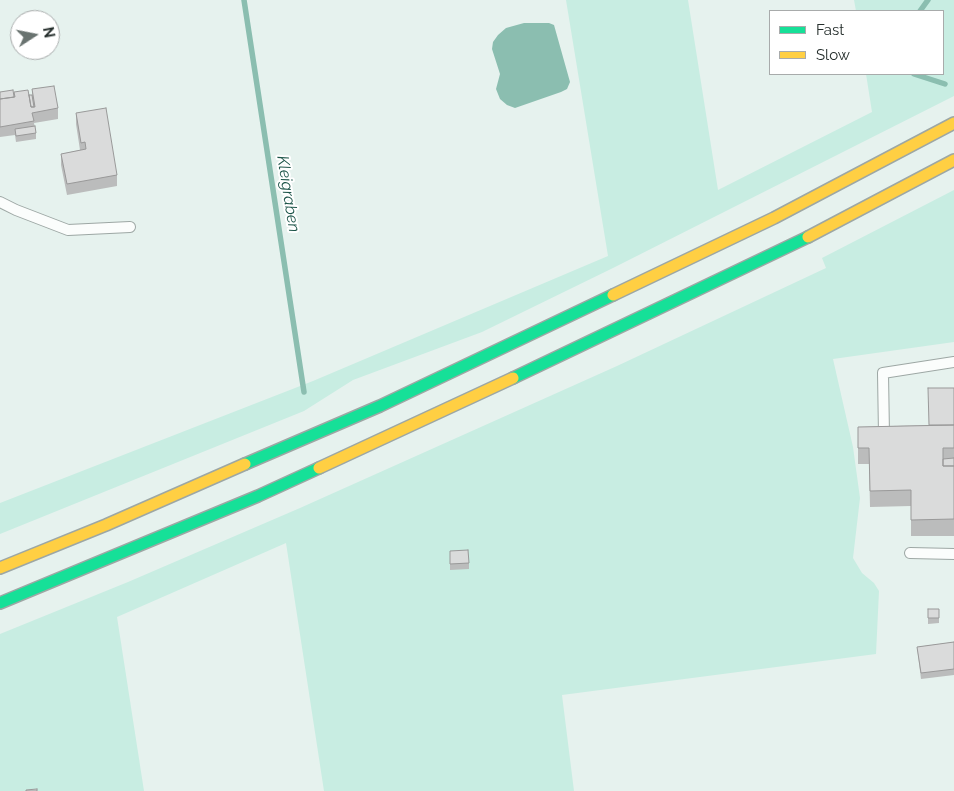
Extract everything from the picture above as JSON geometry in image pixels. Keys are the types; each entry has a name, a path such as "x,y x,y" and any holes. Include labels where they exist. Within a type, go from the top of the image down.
{"highway":[{"path":"0,568 246,465 425,385 774,218 954,123"},
{"path":"0,603 249,499 392,435 786,249 954,160"}],"lane":[{"path":"0,202 68,230 130,227"},
{"path":"884,435 883,373 954,362"},
{"path":"910,553 954,554"}],"shaded area":[{"path":"566,0 688,0 718,190 872,112 866,75 944,75 944,10 856,10 854,0 954,0 954,96 482,332 353,380 304,411 0,534 0,503 313,381 608,256"},
{"path":"524,23 549,23 554,25 570,82 567,89 561,92 515,108 507,105 500,99 496,89 500,74 492,49 493,42 506,28"},
{"path":"954,190 954,342 833,359 853,447 860,498 853,558 862,573 874,583 879,591 876,654 562,695 574,791 324,791 286,543 117,617 144,791 0,791 0,634 128,582 300,508 617,366 826,268 822,258"}],"building":[{"path":"54,86 58,108 32,113 34,121 0,127 0,99 15,97 14,92 28,90 31,107 35,107 32,89"},
{"path":"13,90 14,97 0,99 0,92"},
{"path":"29,95 32,95 34,107 31,107"},
{"path":"106,108 117,175 67,184 61,154 86,149 85,142 81,143 76,113"},
{"path":"35,126 36,133 16,136 15,129"},
{"path":"928,388 954,388 954,425 929,425"},
{"path":"954,425 954,448 943,448 943,466 954,466 954,519 911,520 911,490 870,491 869,448 858,448 858,427"},
{"path":"954,458 954,466 943,466 943,459"},
{"path":"468,550 469,563 450,564 450,551"},
{"path":"928,609 939,609 939,618 928,618"},
{"path":"954,642 954,669 921,673 917,647"},
{"path":"37,789 37,791 26,791 26,790"}],"waterway":[{"name":"Kleigraben","path":"244,0 304,392"},
{"path":"921,10 928,0"},
{"path":"917,75 945,84"}],"traffic: fast":[{"path":"513,378 808,237"},
{"path":"245,464 380,406 613,295"},
{"path":"0,603 258,496 319,468"}],"traffic: slow":[{"path":"613,295 774,218 954,123"},
{"path":"808,237 954,160"},
{"path":"319,468 513,378"},
{"path":"0,568 106,525 245,464"}]}
